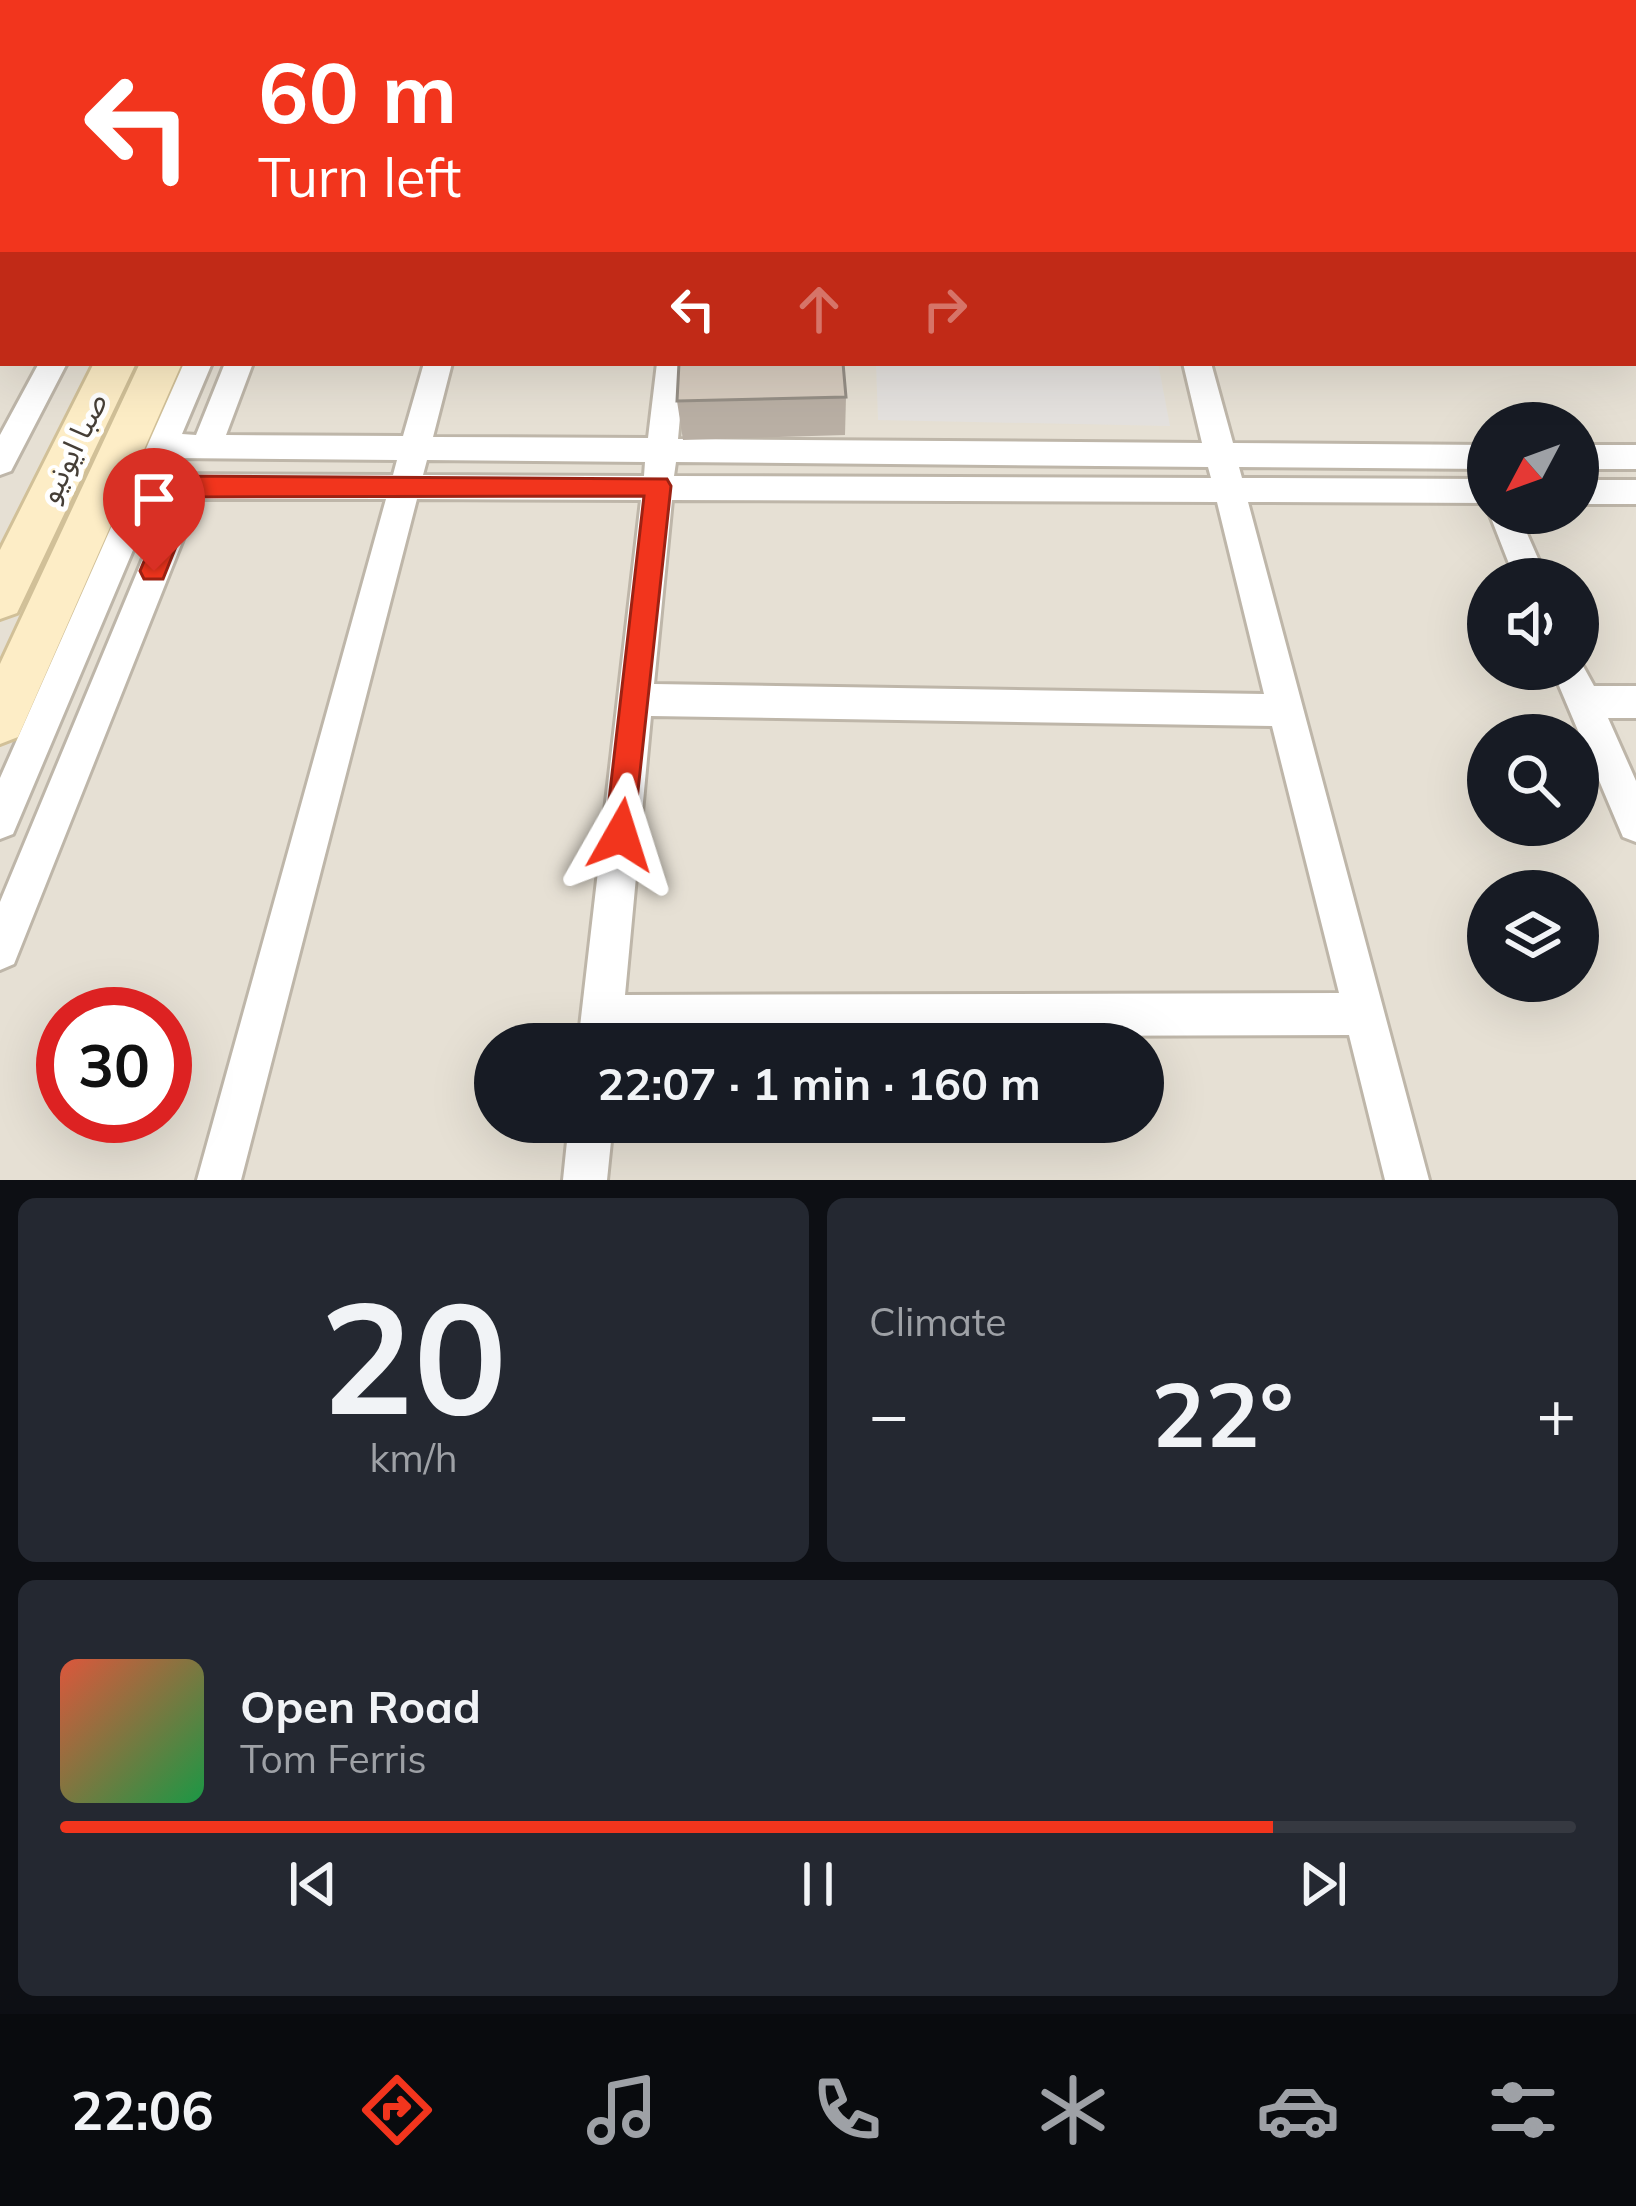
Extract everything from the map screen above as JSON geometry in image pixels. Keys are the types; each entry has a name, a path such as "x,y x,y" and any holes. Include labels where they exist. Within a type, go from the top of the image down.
{"main road":[{"name":"صبا ایونیو","path":"0,598 114,366"},
{"name":"صبا ایونیو","path":"0,720 160,366"}],"street":[{"path":"2,456 51,366"},
{"path":"0,821 197,366"},
{"path":"206,446 238,366"},
{"path":"219,1180 437,366"},
{"path":"601,1023 670,366"},
{"path":"1197,366 1407,1180"},
{"path":"162,446 206,446 410,470"},
{"path":"1599,457 1636,457"},
{"path":"144,486 188,487 410,470 1225,472 1467,458"},
{"path":"1225,472 1467,489"},
{"path":"0,950 188,487"},
{"path":"1599,492 1636,492"},
{"path":"1578,690 1636,824"},
{"path":"1594,690 1636,702"},
{"path":"635,700 1286,710"},
{"path":"934,1023 1364,1014"},
{"path":"584,1180 588,1143"}],"shaded area":[{"path":"0,366 1636,366 1636,1180 0,1180"},
{"path":"876,366 1159,366 1170,426 878,420"}],"building":[{"path":"679,366 843,366 846,397 677,401"}],"route":[{"path":"154,571 188,487 658,486 621,835"}]}
